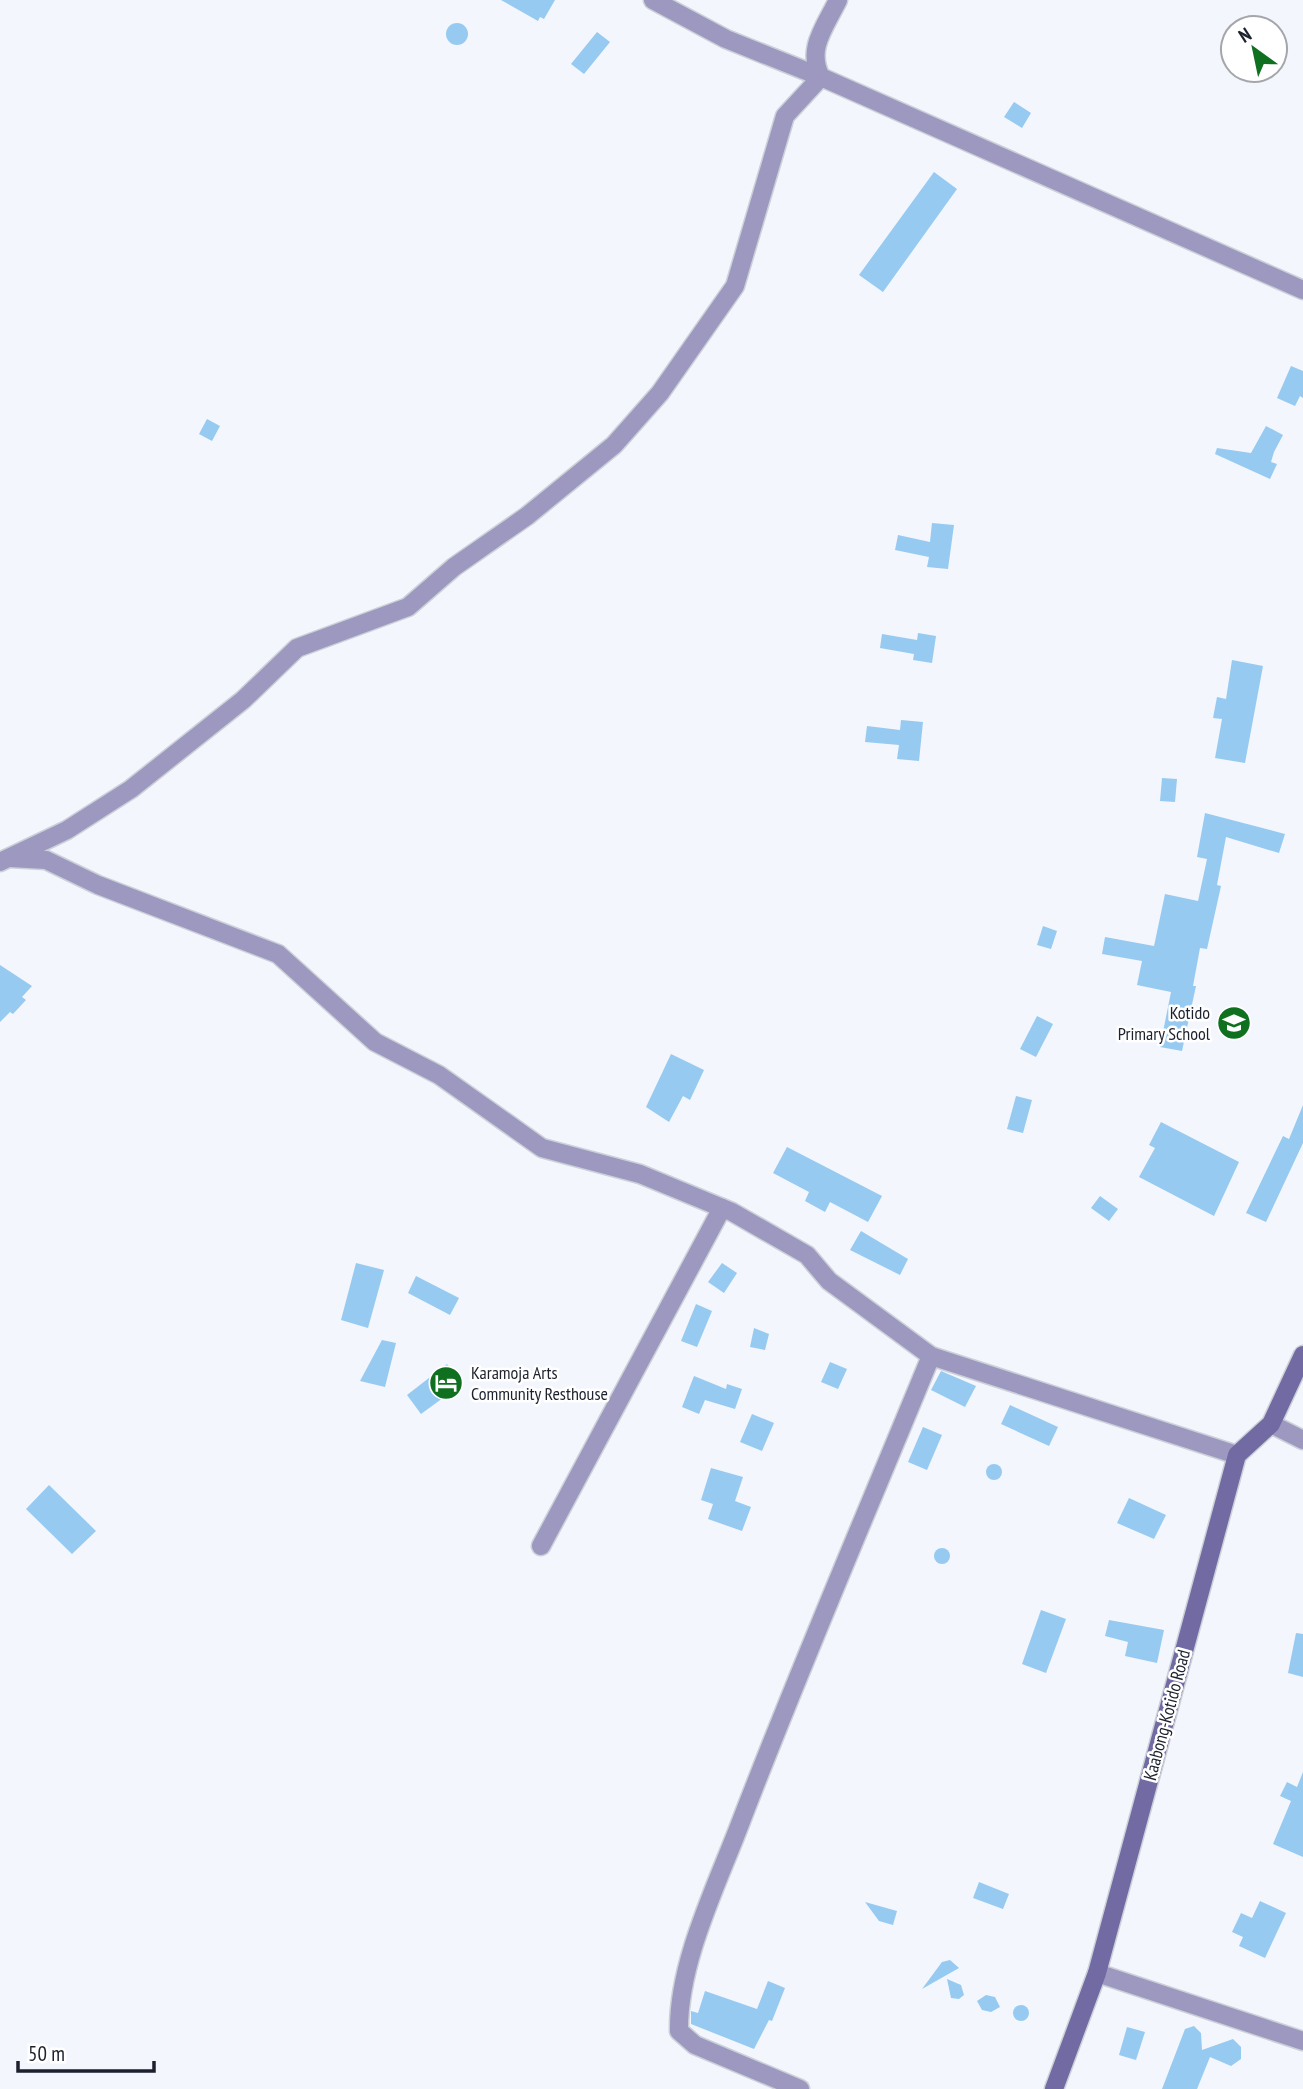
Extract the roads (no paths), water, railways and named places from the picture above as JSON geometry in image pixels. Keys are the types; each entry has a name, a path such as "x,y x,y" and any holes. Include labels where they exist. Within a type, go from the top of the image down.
{"main road":[{"path":"1237,1455 1271,1424 1303,1355"},
{"name":"Kaabong-Kotido Road","path":"1054,2089 1097,1973 1237,1455"}],"street":[{"path":"653,0 726,39 821,77 1303,290"},
{"path":"821,77 814,63 814,50 838,0"},
{"path":"4,860 66,830 131,789 243,700 297,648 408,607 454,567 527,516 614,445 660,393 734,286 785,116 821,77"},
{"path":"4,860 46,860 98,885 278,954 375,1042 439,1075 542,1148 639,1174 722,1208 807,1255 829,1281 931,1356 1237,1455"},
{"path":"541,1546 722,1208"},
{"path":"800,2089 695,2045 679,2031 682,1987 760,1772 931,1356"},
{"path":"1271,1424 1303,1440"},
{"path":"1097,1973 1303,2041"}],"place":[{"name":"Kotido Primary School","path":"1234,1023"},
{"name":"Karamoja Arts Community Resthouse","path":"446,1383"}]}
